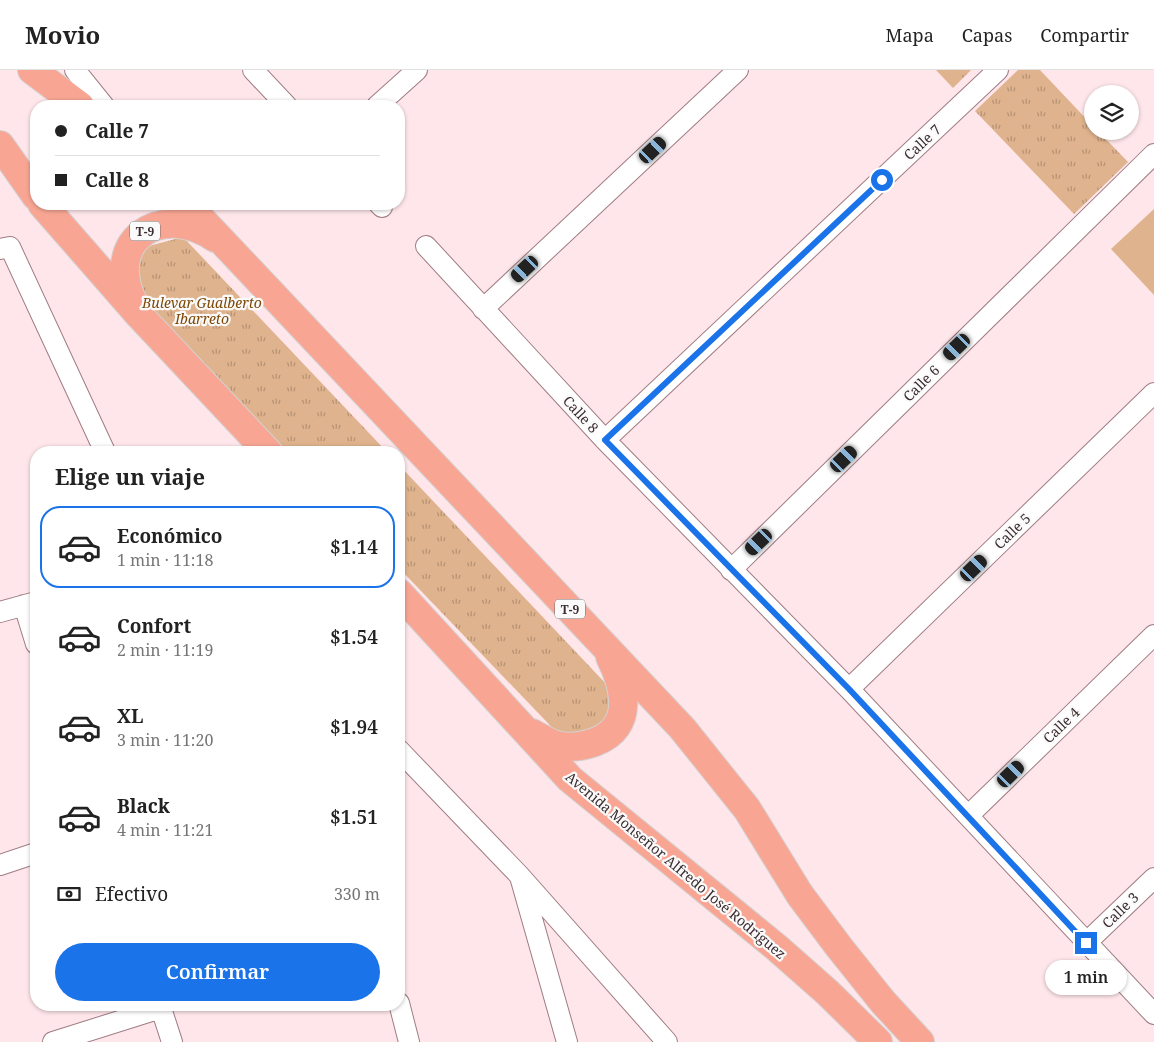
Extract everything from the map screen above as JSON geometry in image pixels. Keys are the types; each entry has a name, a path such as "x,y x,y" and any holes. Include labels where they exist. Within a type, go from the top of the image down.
{"highway":[{"path":"32,70 72,100"},
{"path":"0,145 30,188"},
{"name":"T-9","path":"47,210 140,316 262,446"},
{"name":"T-9","path":"193,210 382,412 652,694 718,771 747,809 811,910 883,1002 920,1042"},
{"name":"T-9","path":"140,316 126,284 124,268 126,255 143,232 153,226 173,223 192,226 212,236 232,251"},
{"name":"Avenida Monseñor Alfredo José Rodríguez","path":"405,600 570,779 776,948 827,992 878,1042"},
{"name":"T-9","path":"524,729 553,744 566,747 584,746 610,734 623,712 623,695 619,676 603,643"}],"street":[{"path":"75,70 99,100"},
{"path":"252,70 281,100"},
{"path":"384,100 417,70"},
{"path":"483,309 738,70"},
{"name":"Calle 7","path":"605,440 998,70"},
{"name":"Calle 6","path":"731,570 1154,154"},
{"name":"Calle 8","path":"426,246 605,440 849,689 1154,1014"},
{"path":"0,249 10,247 102,446"},
{"name":"Calle 5","path":"849,689 1154,393"},
{"path":"0,612 30,603"},
{"name":"Calle 4","path":"969,815 1154,635"},
{"path":"405,756 519,875 667,1042"},
{"path":"0,865 30,855"},
{"path":"519,875 567,1042"},
{"name":"Calle 3","path":"1086,943 1154,878"},
{"path":"53,1042 148,1011"},
{"path":"161,1011 172,1042"},
{"path":"401,1011 409,1042"}],"green space":[{"path":"936,70 971,70 953,88"},
{"path":"1018,70 1040,70 1084,117 1084,140 1107,140 1128,162 1074,214 975,111"},
{"path":"1154,209 1154,295 1111,249"},
{"name":"Bulevar Gualberto Ibarreto","path":"183,237 381,446 282,446 126,284 145,247"},
{"path":"405,471 609,687 610,734 565,741 405,574"}],"route":[{"path":"882,180 605,440 849,689 969,815 1086,943"}]}
